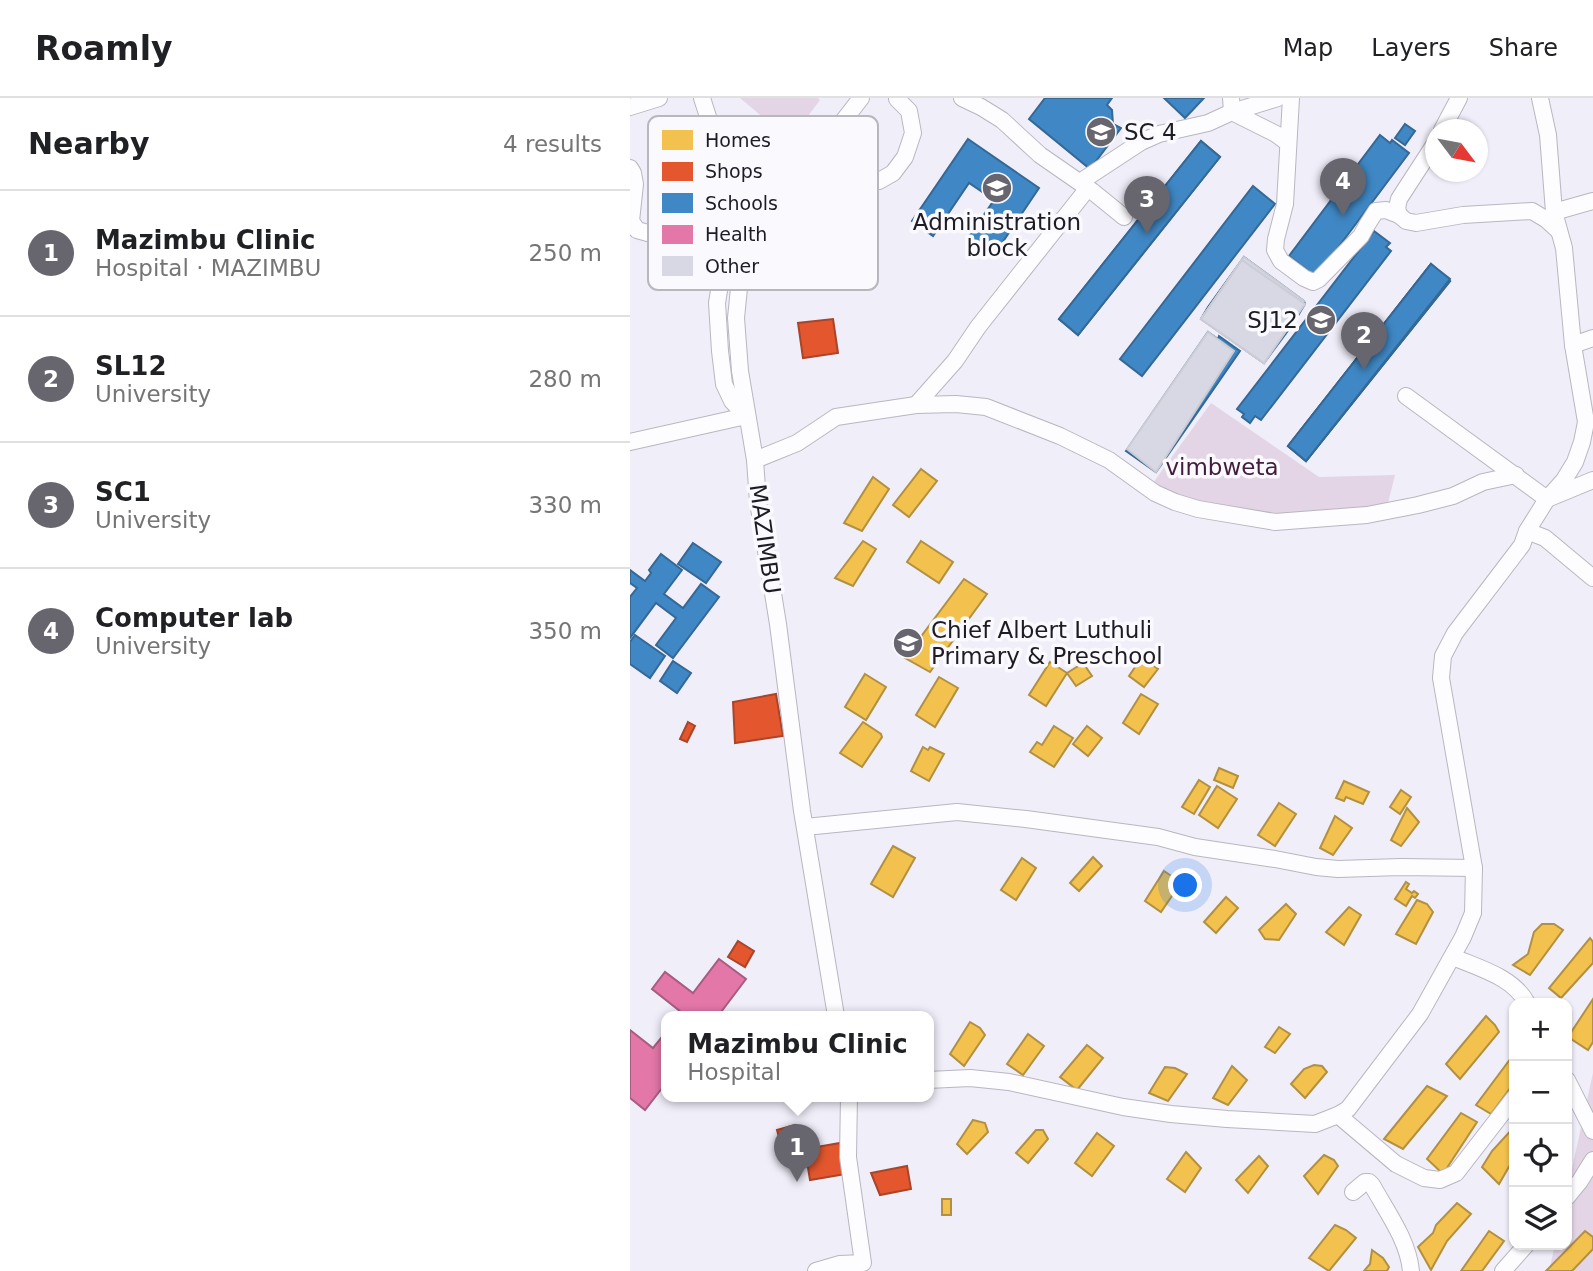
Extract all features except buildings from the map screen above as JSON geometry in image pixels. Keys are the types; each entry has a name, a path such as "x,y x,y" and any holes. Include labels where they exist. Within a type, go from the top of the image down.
{"street":[{"path":"630,107 659,98"},
{"path":"702,98 708,116"},
{"name":"MAZIMBU","path":"847,116 861,98"},
{"path":"894,99 916,98"},
{"path":"962,98 1002,120 1040,155 1124,217"},
{"path":"916,405 955,361 1084,185 1141,142 1160,134 1208,123 1231,105 1278,98"},
{"path":"1291,98 1285,204 1275,250 1281,261 1313,282 1320,279 1362,236 1376,211 1387,210 1406,221 1416,222 1463,215 1532,211 1593,201"},
{"path":"1448,119 1459,98"},
{"path":"934,1080 970,1078 1009,1082 1123,1107 1171,1114 1315,1124 1348,1108 1420,1014 1453,957 1473,913 1474,868 1443,688 1443,656 1455,633 1522,545 1527,531 1547,499 1575,462 1586,422 1573,345 1564,248 1554,208 1548,135 1540,98"},
{"path":"878,181 893,173 905,157 914,133 909,111 894,99"},
{"path":"1231,105 1288,143"},
{"path":"1399,215 1399,199 1425,159"},
{"path":"630,168 635,184 631,221 637,230 648,233"},
{"path":"1532,211 1559,231"},
{"path":"719,290 717,303 724,384 746,416"},
{"name":"MAZIMBU","path":"739,290 736,318 746,416 755,460 758,502 778,624 804,827 835,1011"},
{"path":"1573,345 1593,338"},
{"path":"1406,396 1547,499"},
{"path":"755,460 797,443 836,417 916,405 956,404 986,407 1049,431 1109,460 1155,493 1175,502 1198,509 1275,522 1367,515 1459,494 1483,482 1516,475"},
{"path":"630,442 746,416"},
{"path":"1547,499 1593,481"},
{"path":"1527,531 1545,538 1593,578"},
{"path":"804,827 957,812 1158,837 1195,847 1316,867 1474,868"},
{"path":"1453,957 1496,975 1524,998"},
{"path":"1572,1090 1593,1131"},
{"path":"816,1271 840,1264 863,1267 848,1157 849,1102"},
{"path":"1338,1115 1396,1164 1424,1178 1440,1180 1456,1173 1509,1104"},
{"path":"1572,1191 1593,1160"},
{"path":"1353,1192 1365,1182 1372,1185 1395,1225 1411,1271"},
{"path":"1503,1271 1522,1250"}],"green space":[{"path":"740,98 820,100 808,116 761,116"},
{"name":"vimbweta","path":"1211,403 1319,477 1395,475 1386,511 1269,521 1145,494"},
{"path":"1593,1073 1593,1271 1549,1271 1554,1250 1572,1250 1572,1168"}],"place":[{"name":"SC 4","path":"1101,132"},
{"name":"Administration block","path":"997,188"},
{"name":"Computer lab","path":"1343,216"},
{"name":"SC1","path":"1147,234"},
{"name":"SJ12","path":"1321,320"},
{"name":"SL12","path":"1364,370"},
{"name":"Chief Albert Luthuli Primary & Preschool","path":"908,643"},
{"name":"Mazimbu Clinic","path":"797,1182"}]}
